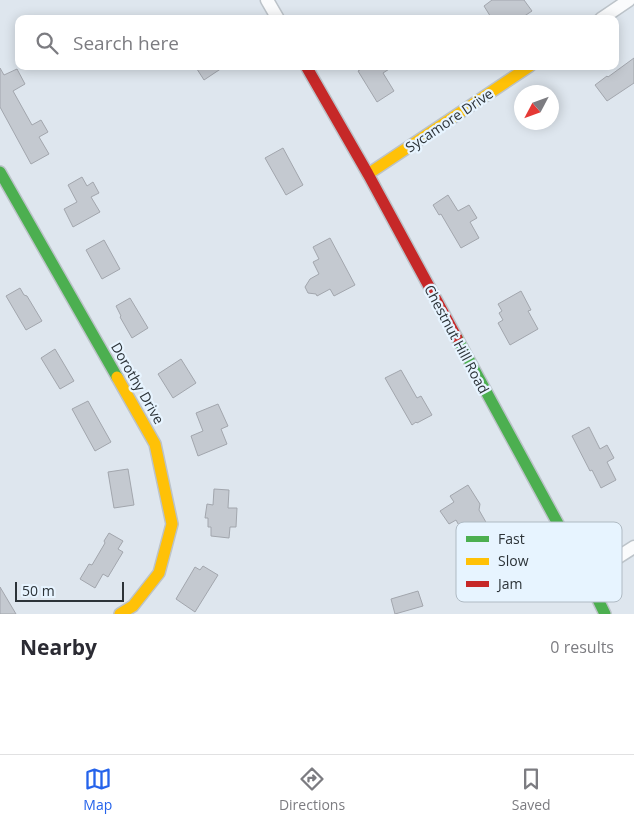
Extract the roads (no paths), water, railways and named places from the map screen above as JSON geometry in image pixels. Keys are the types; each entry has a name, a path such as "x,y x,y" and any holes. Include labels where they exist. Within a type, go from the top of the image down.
{"street":[{"path":"267,0 276,15"},
{"path":"607,15 629,0"},
{"name":"Chestnut Hill Road","path":"308,70 368,174 557,522"},
{"name":"Sycamore Drive","path":"368,174 524,70"},
{"name":"Dorothy Drive","path":"0,172 156,444 172,524 159,573 133,606 120,614"},
{"path":"622,555 634,547"},
{"name":"Chestnut Hill Road","path":"599,602 605,614"}]}
